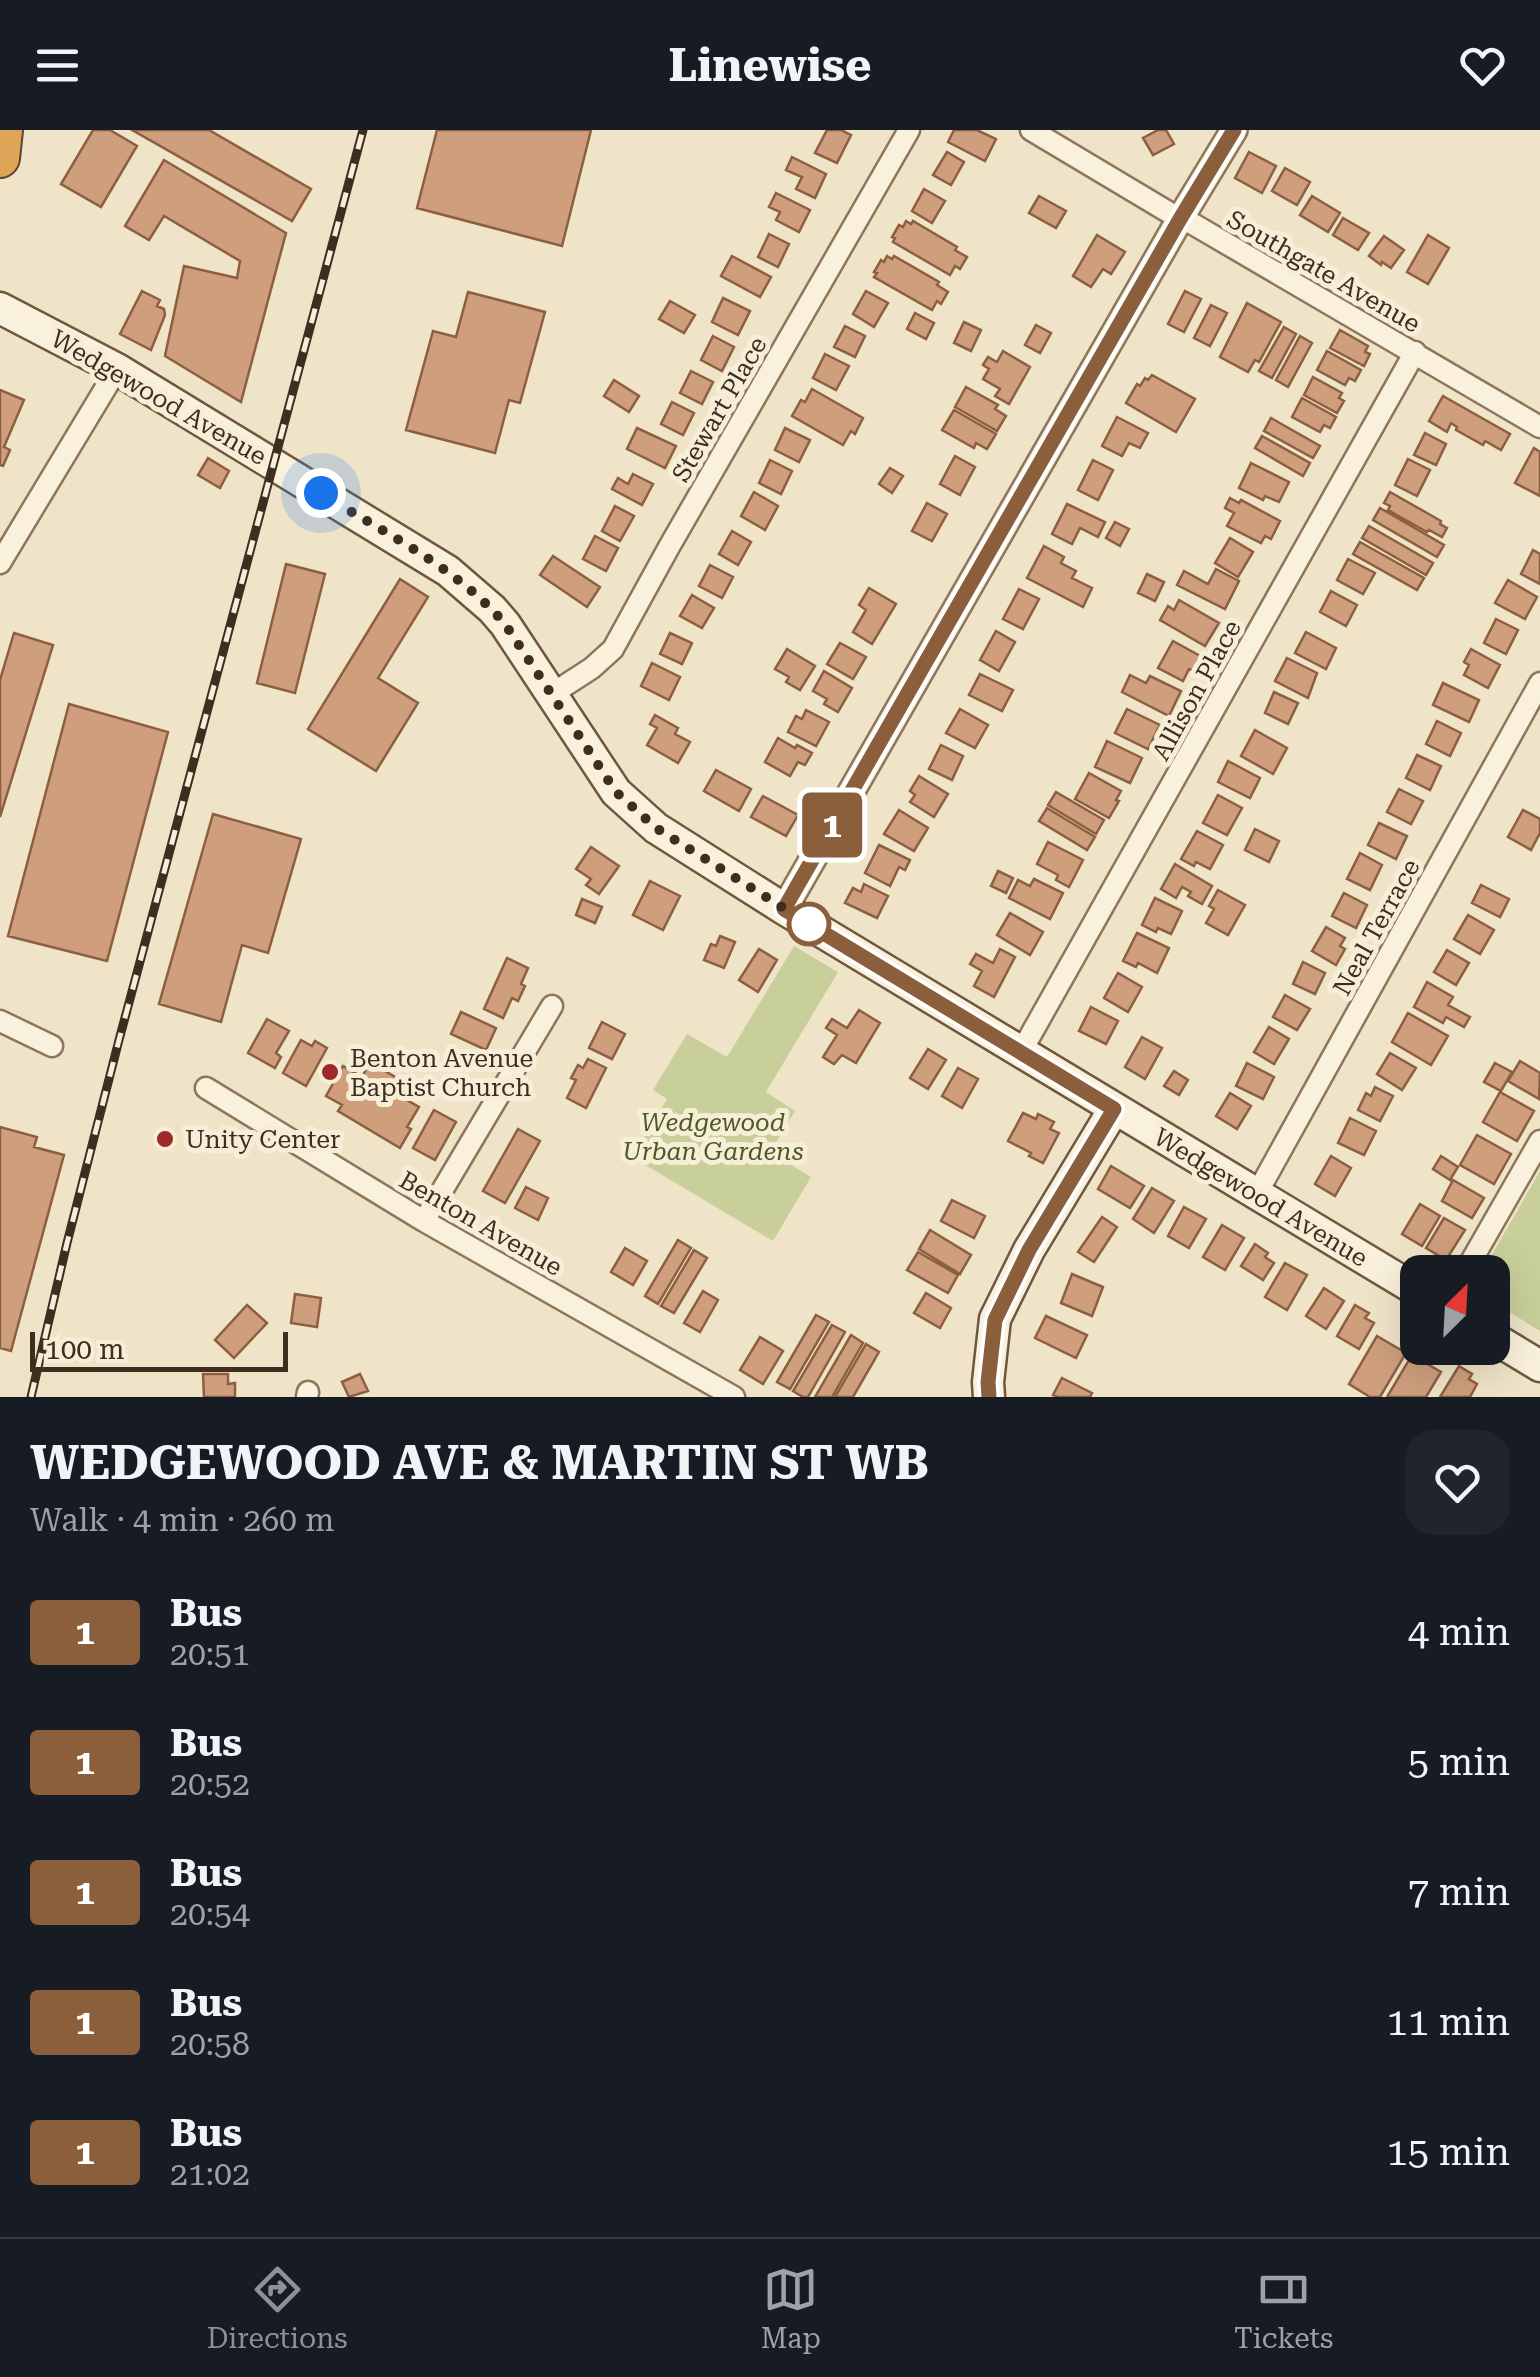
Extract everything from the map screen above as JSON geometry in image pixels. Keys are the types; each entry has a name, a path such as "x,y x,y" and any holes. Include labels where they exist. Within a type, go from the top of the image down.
{"highway":[{"path":"0,158 3,130"}],"main road":[{"name":"Wedgewood Avenue","path":"0,308 117,369 448,571 505,624 616,792 656,828 1400,1280"},
{"path":"989,1397 995,1320 1029,1250 1114,1109"},
{"path":"1510,1347 1540,1366"}],"street":[{"name":"Stewart Place","path":"552,694 613,649 909,130"},
{"name":"Southgate Avenue","path":"1031,130 1540,426"},
{"path":"784,909 1234,130"},
{"name":"Allison Place","path":"1020,1052 1415,352"},
{"path":"0,563 117,369"},
{"name":"Neal Terrace","path":"1256,1195 1540,683"},
{"path":"424,1221 552,1006"},
{"path":"0,1021 52,1046"},
{"name":"Benton Avenue","path":"206,1088 424,1221 734,1397"},
{"path":"1475,1255 1540,1141"}],"green space":[{"name":"Wedgewood Urban Gardens","path":"794,946 838,972 766,1092 795,1111 770,1152 811,1177 773,1241 632,1157 667,1099 653,1090 687,1034 727,1057"},
{"path":"1540,1171 1540,1331 1510,1312 1510,1255 1492,1255"}],"building":[{"path":"93,130 110,130 137,146 101,207 61,184"},
{"path":"132,130 209,130 311,189 292,221"},
{"path":"437,130 591,130 562,246 417,208"},
{"path":"827,130 851,135 837,163 815,153"},
{"path":"954,130 977,130 996,139 985,161 948,142"},
{"path":"1166,130 1174,144 1153,155 1143,138"},
{"path":"947,152 964,162 951,185 933,175"},
{"path":"1249,152 1276,166 1262,193 1235,178"},
{"path":"792,157 826,174 815,198 796,189 802,177 786,170"},
{"path":"164,160 286,233 241,402 165,356 184,266 237,278 240,261 164,216 149,240 125,226"},
{"path":"1285,168 1310,182 1297,205 1272,191"},
{"path":"924,189 945,201 932,223 912,211"},
{"path":"776,193 810,210 799,232 776,220 780,212 769,207"},
{"path":"1039,196 1066,211 1056,228 1029,213"},
{"path":"1312,196 1340,213 1328,232 1300,215"},
{"path":"1343,218 1369,233 1358,250 1333,235"},
{"path":"906,221 913,221 957,247 955,250 967,257 960,269 955,266 950,275 893,242 899,225 903,227"},
{"path":"769,234 789,244 778,267 758,257"},
{"path":"1097,235 1125,252 1111,274 1103,269 1091,287 1073,276"},
{"path":"1428,235 1449,248 1428,284 1407,272"},
{"path":"1384,236 1404,250 1391,268 1369,256"},
{"path":"732,256 771,277 760,297 721,276"},
{"path":"887,256 894,256 939,282 937,285 948,292 941,304 937,301 932,310 874,277"},
{"path":"142,291 160,300 157,306 164,309 165,315 151,350 120,334"},
{"path":"866,291 888,303 874,327 853,314"},
{"path":"1185,291 1201,299 1184,332 1168,324"},
{"path":"468,292 545,312 520,403 509,400 495,453 406,430 433,331 456,337"},
{"path":"723,298 750,311 738,335 712,322"},
{"path":"670,301 695,315 684,333 659,319"},
{"path":"1247,303 1281,322 1259,362 1255,360 1248,372 1220,357"},
{"path":"1211,305 1227,313 1210,346 1194,338"},
{"path":"915,313 934,323 926,339 907,329"},
{"path":"964,322 981,330 971,351 954,343"},
{"path":"1036,325 1051,333 1040,353 1025,345"},
{"path":"845,326 865,336 855,357 834,347"},
{"path":"1284,327 1296,334 1272,378 1259,371"},
{"path":"1340,330 1368,346 1365,352 1370,354 1364,366 1330,348"},
{"path":"713,336 734,347 722,371 701,360"},
{"path":"1300,336 1312,343 1288,387 1276,380"},
{"path":"1003,351 1030,367 1009,404 995,396 1000,389 983,379 989,369 983,365 988,357 997,362"},
{"path":"1327,351 1361,370 1355,381 1349,378 1345,385 1317,370"},
{"path":"825,354 849,366 836,390 813,378"},
{"path":"691,371 713,382 702,404 680,393"},
{"path":"1152,375 1195,399 1176,432 1126,403 1137,384 1140,386"},
{"path":"1313,377 1342,393 1339,398 1344,401 1337,413 1304,395"},
{"path":"614,380 639,396 629,412 604,396"},
{"path":"966,387 998,405 995,409 1006,416 997,431 955,407"},
{"path":"812,389 863,418 855,434 851,431 843,445 792,416"},
{"path":"0,390 24,400 4,447 10,450 3,466 0,465"},
{"path":"1443,396 1510,434 1501,450 1485,441 1483,445 1451,423 1447,432 1429,421"},
{"path":"1302,398 1336,417 1330,428 1324,425 1320,432 1292,417"},
{"path":"672,402 694,413 683,435 661,424"},
{"path":"954,410 996,434 987,449 976,443 974,448 942,430"},
{"path":"1117,417 1148,433 1140,448 1129,443 1122,456 1102,446"},
{"path":"1271,418 1320,446 1313,458 1264,431"},
{"path":"637,428 676,446 665,468 627,449"},
{"path":"785,428 810,440 799,462 775,450"},
{"path":"1425,433 1446,444 1436,465 1414,455"},
{"path":"1262,436 1310,463 1303,476 1255,448"},
{"path":"1534,448 1540,452 1540,496 1515,483"},
{"path":"955,456 975,467 960,495 940,484"},
{"path":"208,458 229,471 220,488 198,475"},
{"path":"1408,459 1430,470 1417,496 1395,485"},
{"path":"770,460 792,471 781,494 759,483"},
{"path":"1093,460 1113,470 1098,500 1078,490"},
{"path":"1251,463 1289,482 1279,502 1265,496 1263,500 1239,488"},
{"path":"890,468 903,476 892,493 879,484"},
{"path":"633,474 653,484 642,505 612,489 618,478 628,484"},
{"path":"754,492 778,506 765,530 741,516"},
{"path":"1390,492 1441,521 1447,528 1442,537 1388,510 1390,506 1384,503"},
{"path":"1230,498 1280,521 1271,539 1265,536 1261,543 1227,526 1234,513 1225,508"},
{"path":"927,503 947,514 932,541 912,531"},
{"path":"1067,504 1105,522 1098,537 1080,528 1072,544 1052,534"},
{"path":"615,506 634,516 620,541 602,531"},
{"path":"1380,508 1444,545 1437,557 1373,520"},
{"path":"1115,522 1129,529 1120,546 1106,538"},
{"path":"1369,526 1433,563 1426,575 1362,538"},
{"path":"732,531 751,542 738,565 719,554"},
{"path":"595,536 618,548 606,571 583,559"},
{"path":"1230,538 1253,552 1238,577 1215,563"},
{"path":"1360,542 1424,578 1417,590 1353,554"},
{"path":"1044,546 1064,557 1061,563 1076,571 1072,578 1092,588 1083,607 1027,578"},
{"path":"1533,550 1540,554 1540,584 1521,574"},
{"path":"553,556 600,587 587,607 540,575"},
{"path":"1348,559 1375,573 1363,594 1337,580"},
{"path":"286,564 325,574 295,693 257,683"},
{"path":"710,565 733,577 722,598 699,586"},
{"path":"1216,569 1239,581 1225,609 1177,585 1184,571 1208,584"},
{"path":"1147,574 1164,582 1155,601 1138,593"},
{"path":"400,579 428,597 378,678 418,703 376,771 308,729"},
{"path":"1508,580 1537,597 1525,619 1495,603"},
{"path":"869,588 896,604 872,644 853,632 866,610 859,605"},
{"path":"1019,589 1039,599 1023,629 1003,619"},
{"path":"1331,591 1357,605 1346,626 1320,612"},
{"path":"692,595 714,608 702,628 680,616"},
{"path":"1179,600 1219,623 1205,646 1160,620 1168,606 1174,610"},
{"path":"1496,619 1518,630 1506,654 1484,643"},
{"path":"996,631 1015,642 999,671 980,660"},
{"path":"1306,632 1336,648 1326,669 1295,653"},
{"path":"14,633 53,645 0,817 0,680"},
{"path":"670,633 692,643 682,664 660,654"},
{"path":"1173,641 1202,657 1183,681 1158,668"},
{"path":"840,643 866,657 853,679 827,664"},
{"path":"787,649 815,666 800,690 775,669"},
{"path":"1471,649 1500,665 1488,688 1464,675 1469,665 1464,662"},
{"path":"1287,658 1317,673 1308,698 1275,681"},
{"path":"652,663 680,677 669,700 641,686"},
{"path":"824,671 852,688 838,712 813,691"},
{"path":"980,674 1013,690 1002,711 969,695"},
{"path":"1130,675 1146,683 1150,676 1181,691 1169,716 1122,692"},
{"path":"1443,683 1479,700 1469,722 1433,705"},
{"path":"1274,692 1298,703 1288,724 1265,713"},
{"path":"69,704 168,732 107,961 8,936"},
{"path":"960,709 988,725 975,748 946,733"},
{"path":"1127,709 1160,725 1148,749 1115,733"},
{"path":"806,710 829,722 816,746 788,732 796,716 802,719"},
{"path":"655,715 678,728 675,734 690,742 678,763 647,745 657,728 650,724"},
{"path":"1437,721 1461,733 1450,756 1426,744"},
{"path":"1255,730 1287,748 1273,774 1241,756"},
{"path":"778,738 812,753 805,765 798,762 790,776 765,762"},
{"path":"1107,741 1142,758 1130,783 1095,767"},
{"path":"941,745 963,756 952,780 929,769"},
{"path":"1417,755 1441,766 1430,790 1406,778"},
{"path":"1228,761 1260,778 1250,798 1218,782"},
{"path":"716,770 751,789 739,811 704,791"},
{"path":"1089,773 1121,791 1109,818 1075,799"},
{"path":"919,776 948,794 934,817 910,802 915,795 910,791"},
{"path":"1399,789 1423,801 1411,824 1387,812"},
{"path":"1056,792 1104,820 1096,834 1048,805"},
{"path":"1218,795 1242,808 1227,835 1203,823"},
{"path":"763,796 798,815 786,836 751,817"},
{"path":"1047,808 1095,837 1087,850 1039,821"},
{"path":"899,810 928,828 914,851 884,834"},
{"path":"1523,810 1540,819 1540,833 1531,850 1508,837"},
{"path":"213,814 301,839 268,953 242,945 221,1022 159,1004"},
{"path":"1379,823 1407,836 1396,859 1368,845"},
{"path":"1255,829 1279,841 1269,862 1245,850"},
{"path":"1197,831 1223,845 1210,869 1181,859"},
{"path":"1048,842 1083,860 1069,887 1056,880 1058,875 1037,864"},
{"path":"879,845 910,860 905,870 899,867 890,886 865,873"},
{"path":"591,847 619,866 599,894 586,885 591,879 576,869"},
{"path":"1360,853 1382,865 1370,890 1347,879"},
{"path":"1175,864 1212,886 1202,904 1182,887 1176,898 1161,889"},
{"path":"998,871 1013,878 1006,893 991,886"},
{"path":"1034,879 1063,893 1050,919 1009,898 1018,880 1030,886"},
{"path":"650,881 680,896 663,930 633,915"},
{"path":"864,884 888,896 877,918 845,903 853,888 861,892"},
{"path":"1481,885 1509,899 1500,917 1472,903"},
{"path":"1218,890 1245,905 1228,935 1206,923"},
{"path":"1344,893 1367,905 1356,928 1332,916"},
{"path":"1155,898 1182,911 1171,934 1142,925"},
{"path":"582,899 602,907 595,923 576,915"},
{"path":"1010,913 1043,932 1030,955 997,935"},
{"path":"1468,915 1494,930 1480,954 1454,939"},
{"path":"1326,927 1345,938 1340,946 1345,949 1336,965 1312,951"},
{"path":"1137,933 1169,948 1157,973 1138,963 1136,967 1123,961"},
{"path":"720,936 735,942 724,968 704,960 711,944 716,946"},
{"path":"759,949 777,960 758,992 739,980"},
{"path":"1000,949 1015,957 994,997 974,986 982,971 970,964 976,954 993,963"},
{"path":"1447,950 1469,963 1456,985 1434,972"},
{"path":"507,958 528,968 518,1001 512,998 503,1018 484,1009"},
{"path":"1303,962 1325,973 1315,994 1293,984"},
{"path":"1118,973 1142,987 1128,1012 1104,998"},
{"path":"1427,982 1453,997 1448,1005 1470,1017 1464,1027 1446,1017 1443,1023 1414,1007"},
{"path":"1285,995 1310,1009 1297,1030 1273,1017"},
{"path":"1091,1007 1118,1021 1106,1044 1079,1031"},
{"path":"859,1010 880,1023 856,1063 842,1055 834,1064 823,1057 837,1035 826,1028 832,1019 847,1028"},
{"path":"461,1012 496,1028 486,1050 451,1034"},
{"path":"1408,1013 1448,1036 1431,1065 1392,1042"},
{"path":"267,1019 289,1031 276,1053 281,1057 275,1068 248,1053"},
{"path":"602,1022 625,1034 612,1059 589,1048"},
{"path":"1269,1027 1289,1039 1274,1064 1254,1052"},
{"path":"1142,1037 1162,1048 1145,1079 1125,1067"},
{"path":"301,1040 312,1046 315,1041 327,1048 306,1086 283,1073"},
{"path":"928,1049 946,1060 928,1089 910,1078"},
{"path":"1390,1053 1416,1068 1402,1090 1377,1074"},
{"path":"588,1059 606,1068 586,1108 567,1098 578,1065 583,1068"},
{"path":"1520,1061 1540,1073 1539,1099 1508,1081"},
{"path":"370,1062 407,1084 400,1096 419,1107 400,1148 338,1111 342,1105 326,1096 343,1066 362,1077"},
{"path":"1247,1063 1274,1077 1263,1099 1236,1086"},
{"path":"1495,1063 1512,1072 1501,1091 1484,1082"},
{"path":"958,1068 978,1079 962,1108 942,1096"},
{"path":"1174,1071 1188,1080 1179,1095 1164,1086"},
{"path":"1375,1087 1393,1096 1380,1121 1358,1110 1366,1093 1371,1096"},
{"path":"1500,1092 1534,1111 1517,1141 1483,1122"},
{"path":"1230,1093 1251,1106 1237,1129 1216,1116"},
{"path":"434,1110 456,1122 435,1160 413,1148"},
{"path":"1023,1113 1036,1119 1038,1114 1054,1122 1050,1129 1059,1133 1043,1163 1008,1141"},
{"path":"1350,1118 1376,1131 1364,1155 1338,1143"},
{"path":"0,1127 37,1137 34,1147 64,1155 11,1351 0,1348"},
{"path":"518,1129 540,1141 505,1203 483,1191"},
{"path":"1477,1135 1511,1154 1494,1184 1460,1165"},
{"path":"1331,1156 1351,1168 1335,1196 1315,1184"},
{"path":"1441,1156 1458,1167 1450,1180 1433,1169"},
{"path":"1111,1166 1144,1186 1130,1208 1098,1189"},
{"path":"1453,1180 1484,1198 1472,1218 1442,1201"},
{"path":"526,1187 548,1198 538,1220 515,1208"},
{"path":"1152,1188 1174,1201 1154,1233 1133,1219"},
{"path":"952,1200 985,1216 974,1238 941,1221"},
{"path":"1420,1204 1440,1216 1422,1246 1402,1234"},
{"path":"1184,1207 1206,1219 1189,1248 1168,1236"},
{"path":"1102,1217 1117,1227 1094,1262 1078,1252"},
{"path":"1444,1218 1465,1230 1449,1255 1438,1255 1426,1248"},
{"path":"1222,1225 1244,1238 1225,1270 1203,1257"},
{"path":"930,1230 971,1255 960,1274 919,1249"},
{"path":"678,1240 691,1248 658,1304 645,1296"},
{"path":"1255,1244 1274,1263 1263,1280 1241,1266"},
{"path":"625,1248 647,1261 633,1285 611,1272"},
{"path":"694,1250 707,1258 674,1313 661,1306"},
{"path":"918,1252 958,1275 948,1293 907,1270"},
{"path":"1285,1263 1307,1275 1287,1310 1265,1297"},
{"path":"1072,1274 1103,1287 1092,1316 1061,1303"},
{"path":"1324,1288 1344,1301 1326,1329 1306,1316"},
{"path":"703,1291 718,1300 700,1332 684,1323"},
{"path":"926,1293 951,1308 940,1328 914,1313"},
{"path":"295,1294 321,1298 317,1327 291,1323"},
{"path":"247,1305 267,1323 234,1358 215,1340"},
{"path":"1355,1305 1369,1313 1365,1318 1374,1323 1359,1349 1337,1336"},
{"path":"816,1315 829,1322 790,1389 777,1382"},
{"path":"1046,1316 1087,1335 1076,1358 1035,1338"},
{"path":"832,1325 845,1332 808,1397 803,1397 793,1391"},
{"path":"851,1335 863,1343 832,1397 815,1397"},
{"path":"1377,1336 1400,1349 1400,1363 1380,1397 1370,1397 1349,1384"},
{"path":"760,1337 783,1351 763,1384 740,1370"},
{"path":"866,1344 879,1352 853,1397 835,1397"},
{"path":"1406,1365 1429,1365 1441,1372 1426,1397 1387,1397"},
{"path":"1459,1366 1472,1374 1469,1379 1477,1384 1470,1397 1440,1397"},
{"path":"203,1374 228,1374 228,1384 235,1383 235,1397 204,1397"},
{"path":"360,1374 368,1391 349,1397 342,1382"},
{"path":"1062,1378 1092,1393 1090,1397 1053,1395"}],"railway":[{"path":"31,1397 119,1040 363,130"}],"bus line":[{"name":"1","path":"989,1397 995,1320 1029,1250 1114,1109 784,909 1234,130"}],"place":[{"name":"Benton Avenue Baptist Church","path":"330,1072"},
{"name":"Unity Center","path":"165,1139"}],"route":[{"path":"321,493 431,559 492,609 616,792 656,828 809,924"}]}
